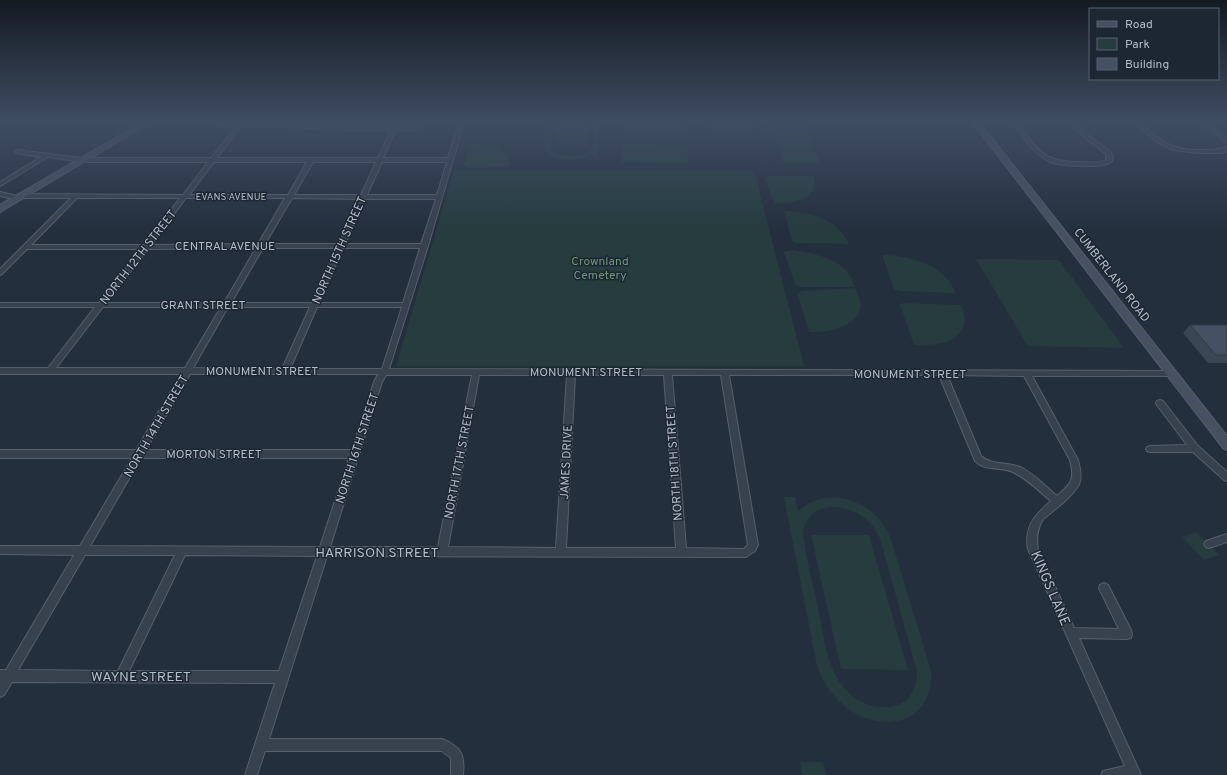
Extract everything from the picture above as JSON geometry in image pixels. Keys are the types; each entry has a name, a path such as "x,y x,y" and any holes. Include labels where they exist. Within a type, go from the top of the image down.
{"street":[{"path":"0,184 43,158"},
{"path":"70,158 82,160 451,160"},
{"path":"0,208 85,158"},
{"name":"CUMBERLAND ROAD","path":"1004,158 1227,444"},
{"path":"1044,158 1058,164 1071,165 1100,164 1109,161 1110,158"},
{"name":"NORTH 12TH STREET","path":"50,371 213,160"},
{"name":"NORTH 14TH STREET","path":"0,691 4,676 84,550 311,160"},
{"name":"NORTH 15TH STREET","path":"285,371 379,160"},
{"name":"NORTH 16TH STREET","path":"251,775 378,382 384,371 406,305 451,160"},
{"name":"EVANS AVENUE","path":"0,194 20,197 440,197"},
{"path":"0,273 76,196"},
{"name":"CENTRAL AVENUE","path":"26,247 424,246"},
{"name":"GRANT STREET","path":"0,305 406,305"},
{"name":"MONUMENT STREET","path":"0,371 384,371 942,374 1172,373"},
{"name":"NORTH 17TH STREET","path":"442,552 476,372"},
{"name":"JAMES DRIVE","path":"562,553 571,372"},
{"name":"NORTH 18TH STREET","path":"668,372 681,553"},
{"name":"HARRISON STREET","path":"0,550 746,553 752,548 752,536 725,373"},
{"path":"942,374 981,462 989,466 1003,466 1018,470 1058,502"},
{"name":"KINGS LANE","path":"1027,374 1074,460 1076,467 1076,482 1067,494 1040,516 1032,531 1031,540 1035,557 1134,773 1107,775"},
{"path":"1160,403 1195,448 1227,477"},
{"path":"1150,449 1195,448"},
{"name":"MORTON STREET","path":"0,454 355,454"},
{"path":"1209,544 1227,538"},
{"path":"121,676 182,550"},
{"path":"1070,633 1127,634 1104,588"},
{"name":"WAYNE STREET","path":"4,676 283,677"},
{"path":"261,745 433,744 451,748 457,757 457,775"}],"green space":[{"path":"466,158 508,158 509,167 468,168 463,165"},
{"path":"556,158 579,158 566,160"},
{"path":"621,158 688,158 688,163 621,162"},
{"path":"782,158 818,158 820,163 784,163"},
{"name":"Crownland Cemetery","path":"454,170 754,170 804,366 396,366"},
{"path":"768,176 814,176 815,184 813,191 803,199 774,204 765,178"},
{"path":"784,211 813,215 830,222 838,228 849,244 796,243 792,241"},
{"path":"792,250 820,256 838,264 846,270 851,277 854,287 800,287 795,284 784,252"},
{"path":"882,255 903,257 935,269 944,275 951,283 955,293 899,291 894,289"},
{"path":"976,259 1059,260 1124,348 1028,346"},
{"path":"855,288 860,300 860,309 856,317 850,323 830,330 809,332 798,295 801,291"},
{"path":"903,303 961,305 964,317 964,326 960,333 945,342 914,345 900,305"},
{"path":"784,497 795,497 798,511 811,503 824,498 838,498 851,501 864,506 875,515 884,526 891,539 931,671 929,690 923,705 913,715 900,720 886,722 870,720 855,713 841,703 832,694 825,684 816,661","holes":["833,507 855,512 867,520 877,532 880,539 917,671 913,692 906,700 897,705 884,707 872,706 851,695 842,685 835,673 825,646 803,534 806,522 812,514 821,509"]},
{"path":"1196,532 1219,555 1204,560 1182,537"},
{"path":"811,535 869,535 908,670 841,669"},
{"path":"800,762 823,762 826,775 802,775"}],"building":[{"path":"1190,325 1227,325 1227,355 1216,355"}]}
